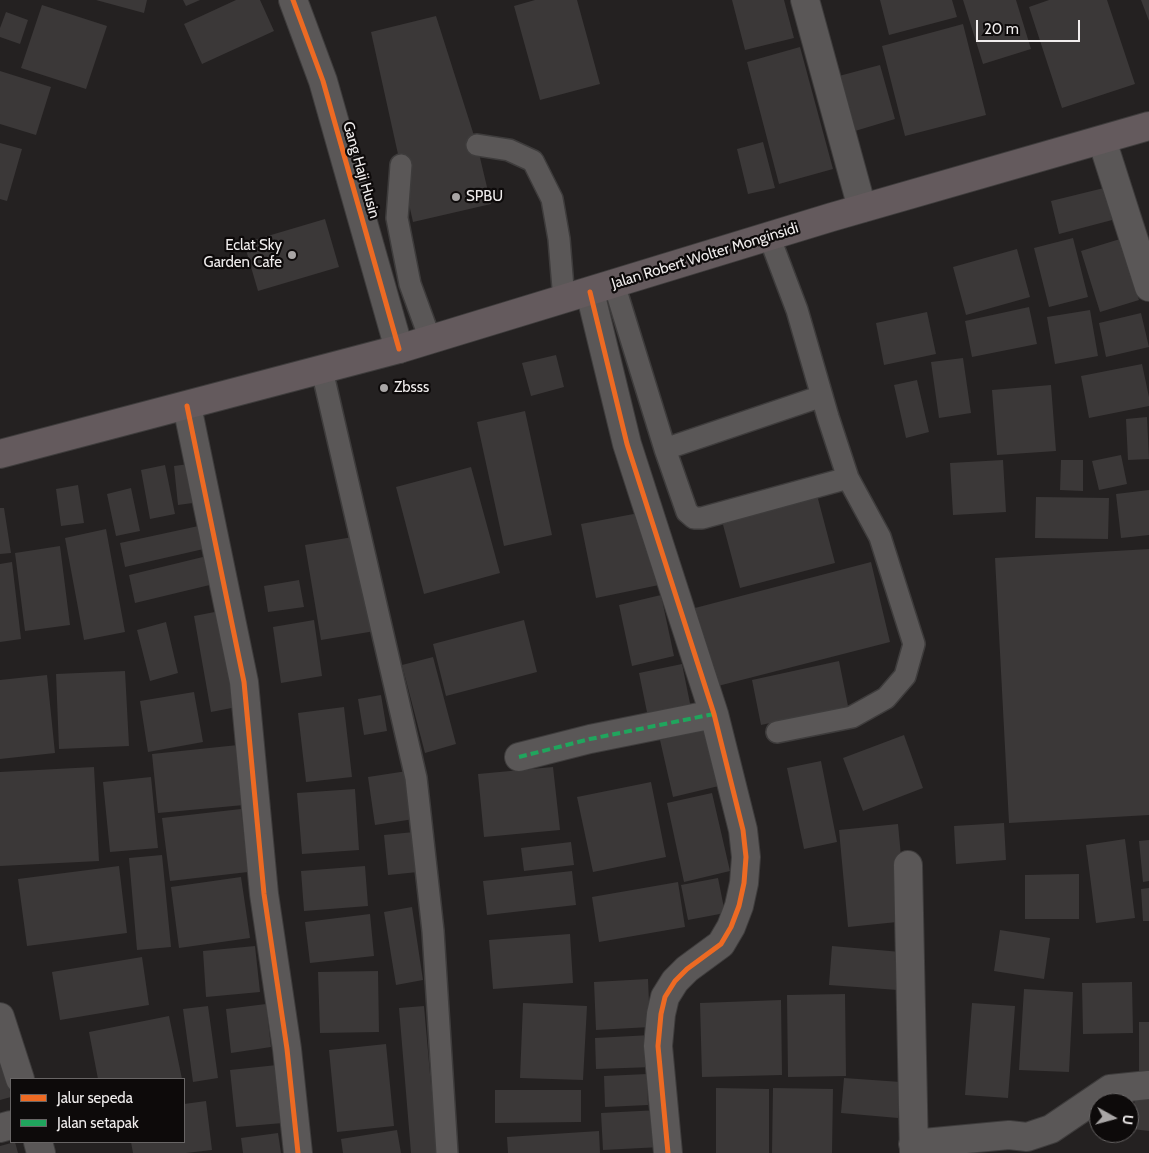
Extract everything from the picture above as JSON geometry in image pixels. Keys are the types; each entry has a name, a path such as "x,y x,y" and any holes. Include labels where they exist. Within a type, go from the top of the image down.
{"highway":[{"name":"Jalan Robert Wolter Monginsidi","path":"0,454 399,349 862,208 1149,126"}],"street":[{"name":"Gang Haji Husin","path":"293,0 323,81 399,349"},
{"path":"805,0 862,208"},
{"path":"1102,140 1149,287"},
{"path":"602,288 627,444 714,714 743,830 746,857 744,883 731,927 721,944 687,969 675,981 665,997 661,1014 658,1046 668,1153"},
{"path":"187,406 244,682 264,894 287,1049 298,1153"},
{"path":"519,757 590,739 714,714"},
{"path":"908,865 914,1148 1010,1135 1027,1137 1051,1129 1110,1090 1149,1086"},
{"path":"0,1017 20,1078"}],"lane":[{"path":"477,145 508,150 533,161 552,199 559,239 564,300"},
{"path":"401,165 396,218 410,284 430,339"},
{"path":"769,236 797,310 848,478 866,508 882,545 914,644 905,676 886,698 852,718 777,732"},
{"path":"602,288 665,449 687,512 694,518 702,518 848,478"},
{"path":"322,370 416,778 433,931 447,1153"},
{"path":"665,449 822,396"}],"building":[{"path":"96,0 147,0 144,13"},
{"path":"183,0 200,0 186,6"},
{"path":"236,0 260,0 274,31 202,64 184,24"},
{"path":"535,0 577,0 600,84 540,100 514,6"},
{"path":"732,0 784,0 794,38 745,50"},
{"path":"880,0 952,0 957,17 889,35"},
{"path":"963,0 1016,0 1031,49 983,64"},
{"path":"1049,0 1107,0 1135,84 1062,108 1029,7"},
{"path":"1141,0 1149,0 1149,21"},
{"path":"42,5 107,26 86,89 21,68"},
{"path":"6,12 28,20 20,44 0,37 0,28"},
{"path":"436,16 477,145 491,204 413,222 371,32"},
{"path":"963,24 986,115 905,136 882,46"},
{"path":"800,47 833,169 779,184 747,62"},
{"path":"880,65 895,119 855,131 839,76"},
{"path":"0,71 51,87 36,135 0,124"},
{"path":"763,142 775,188 748,194 737,149"},
{"path":"0,143 22,149 7,201 0,199"},
{"path":"1108,187 1116,219 1059,234 1051,201"},
{"name":"Eclat Sky Garden Cafe","path":"325,219 339,267 258,291 244,243"},
{"path":"1073,238 1088,297 1049,307 1034,248"},
{"path":"1120,239 1139,300 1100,312 1081,251"},
{"path":"1017,249 1030,297 966,315 953,267"},
{"path":"1029,307 1037,344 972,357 965,321"},
{"path":"1090,310 1098,356 1055,364 1047,317"},
{"path":"927,312 936,354 884,365 876,323"},
{"path":"1141,313 1149,347 1106,357 1099,323"},
{"path":"556,355 564,387 531,396 522,363"},
{"path":"963,358 971,413 939,418 931,362"},
{"path":"1142,364 1149,406 1089,418 1081,376"},
{"path":"917,380 929,432 906,438 894,385"},
{"path":"1051,385 1056,451 997,455 992,390"},
{"path":"525,411 552,535 504,546 477,422"},
{"path":"1147,417 1149,459 1128,460 1126,419"},
{"path":"1121,455 1127,484 1099,490 1092,461"},
{"path":"1003,460 1006,512 953,515 950,463"},
{"path":"1061,460 1083,460 1083,491 1060,490"},
{"path":"196,463 200,502 178,505 174,466"},
{"path":"165,465 175,514 150,519 141,470"},
{"path":"471,467 500,573 424,594 396,487"},
{"path":"78,485 84,523 61,526 56,489"},
{"path":"131,488 140,531 116,536 107,494"},
{"path":"1149,490 1149,535 1121,538 1116,494"},
{"path":"817,495 835,563 740,588 722,521"},
{"path":"1036,497 1109,498 1108,539 1035,538"},
{"path":"0,508 4,508 11,553 0,554"},
{"path":"644,512 659,585 596,598 581,524"},
{"path":"203,525 208,548 125,567 120,543"},
{"path":"106,529 125,632 84,640 65,538"},
{"path":"359,536 375,631 321,640 305,545"},
{"path":"60,546 70,625 25,631 15,553"},
{"path":"1149,549 1149,815 1009,823 995,558"},
{"path":"211,555 218,583 135,603 129,575"},
{"path":"12,562 21,639 0,642 0,564"},
{"path":"871,562 890,642 714,687 695,608"},
{"path":"299,580 304,607 268,612 264,586"},
{"path":"661,595 674,656 632,666 619,605"},
{"path":"225,610 242,706 211,712 194,616"},
{"path":"314,620 322,676 281,683 273,627"},
{"path":"524,620 537,672 446,696 433,644"},
{"path":"166,622 178,673 150,681 137,630"},
{"path":"433,657 456,744 425,753 402,665"},
{"path":"839,661 848,706 761,725 752,680"},
{"path":"682,664 692,713 649,722 639,673"},
{"path":"125,671 129,746 59,749 56,674"},
{"path":"47,675 55,753 0,759 0,680"},
{"path":"194,692 203,742 148,752 140,701"},
{"path":"381,695 387,731 364,735 358,699"},
{"path":"344,707 352,777 306,782 298,713"},
{"path":"710,728 723,785 673,797 660,740"},
{"path":"904,735 923,788 863,811 843,758"},
{"path":"238,745 244,805 158,813 152,754"},
{"path":"821,761 837,842 804,849 787,768"},
{"path":"94,767 99,861 0,866 0,772"},
{"path":"553,767 560,830 484,837 478,774"},
{"path":"407,771 414,819 375,825 368,777"},
{"path":"151,777 158,848 110,852 103,782"},
{"path":"651,782 666,857 593,872 577,797"},
{"path":"355,789 359,850 302,854 297,793"},
{"path":"712,793 730,871 684,882 667,803"},
{"path":"241,809 248,872 170,881 162,818"},
{"path":"1004,823 1006,860 956,864 954,826"},
{"path":"898,824 907,921 848,927 839,830"},
{"path":"414,832 418,872 388,875 384,835"},
{"path":"1125,839 1135,918 1096,923 1086,845"},
{"path":"1149,840 1149,881 1143,882 1139,841"},
{"path":"571,842 574,865 524,871 521,848"},
{"path":"162,855 171,947 137,950 129,858"},
{"path":"119,866 127,933 27,946 18,879"},
{"path":"365,866 368,906 304,911 301,871"},
{"path":"572,871 576,905 487,915 483,881"},
{"path":"1079,874 1079,919 1025,919 1025,875"},
{"path":"241,877 250,938 179,948 171,887"},
{"path":"718,878 725,913 688,920 681,885"},
{"path":"678,882 685,927 599,942 592,897"},
{"path":"1149,888 1149,921 1143,921 1141,889"},
{"path":"412,907 423,980 396,985 384,912"},
{"path":"370,914 374,956 310,963 305,922"},
{"path":"1000,930 1050,938 1044,979 994,971"},
{"path":"570,934 573,983 493,989 489,940"},
{"path":"255,946 260,992 206,997 203,951"},
{"path":"832,946 901,952 898,990 829,985"},
{"path":"142,957 149,1005 60,1020 52,972"},
{"path":"378,971 379,1032 320,1033 318,972"},
{"path":"648,979 650,1027 596,1030 594,982"},
{"path":"1132,982 1133,1033 1083,1034 1082,983"},
{"path":"1024,989 1073,992 1069,1072 1019,1070"},
{"path":"845,994 846,1076 788,1077 787,995"},
{"path":"781,1000 782,1075 702,1077 700,1003"},
{"path":"523,1003 587,1006 583,1080 520,1078"},
{"path":"972,1003 1015,1006 1008,1098 965,1095"},
{"path":"266,1004 271,1047 231,1053 226,1009"},
{"path":"208,1006 218,1078 193,1082 183,1009"},
{"path":"424,1006 437,1153 411,1153 399,1008"},
{"path":"169,1016 182,1078 98,1078 89,1032"},
{"path":"1139,1022 1149,1022 1149,1071 1139,1071"},
{"path":"651,1035 653,1067 596,1069 595,1038"},
{"path":"386,1044 394,1126 337,1132 329,1050"},
{"path":"0,1059 10,1091 10,1097 0,1100"},
{"path":"277,1065 283,1123 236,1127 230,1070"},
{"path":"647,1074 648,1105 605,1107 604,1076"},
{"path":"844,1078 901,1082 898,1118 841,1113"},
{"path":"716,1088 769,1089 769,1153 716,1153"},
{"path":"773,1088 833,1089 832,1153 772,1153"},
{"path":"495,1090 581,1090 581,1122 495,1123"},
{"path":"1139,1097 1149,1098 1149,1131 1139,1130"},
{"path":"206,1101 212,1150 186,1153 133,1153 131,1143 185,1143 185,1104"},
{"path":"659,1110 661,1147 603,1150 601,1113"},
{"path":"397,1130 401,1153 343,1153 341,1139"},
{"path":"599,1131 600,1153 508,1153 507,1137"},
{"path":"278,1133 281,1153 243,1153 241,1138"},
{"path":"15,1143 18,1153 0,1153 0,1146"}],"marked path":[{"path":"519,757 590,739 714,714"}],"cycle path":[{"path":"293,0 323,81 399,349"},
{"path":"590,292 627,444 714,714 743,830 746,857 744,883 739,906 731,927 721,944 687,969 675,981 665,997 661,1014 658,1046 668,1153"},
{"path":"187,406 244,682 264,894 287,1049 298,1153"}],"place":[{"name":"SPBU","path":"456,197"},
{"name":"Eclat Sky Garden Cafe","path":"292,255"},
{"name":"Zbsss","path":"384,388"}]}
